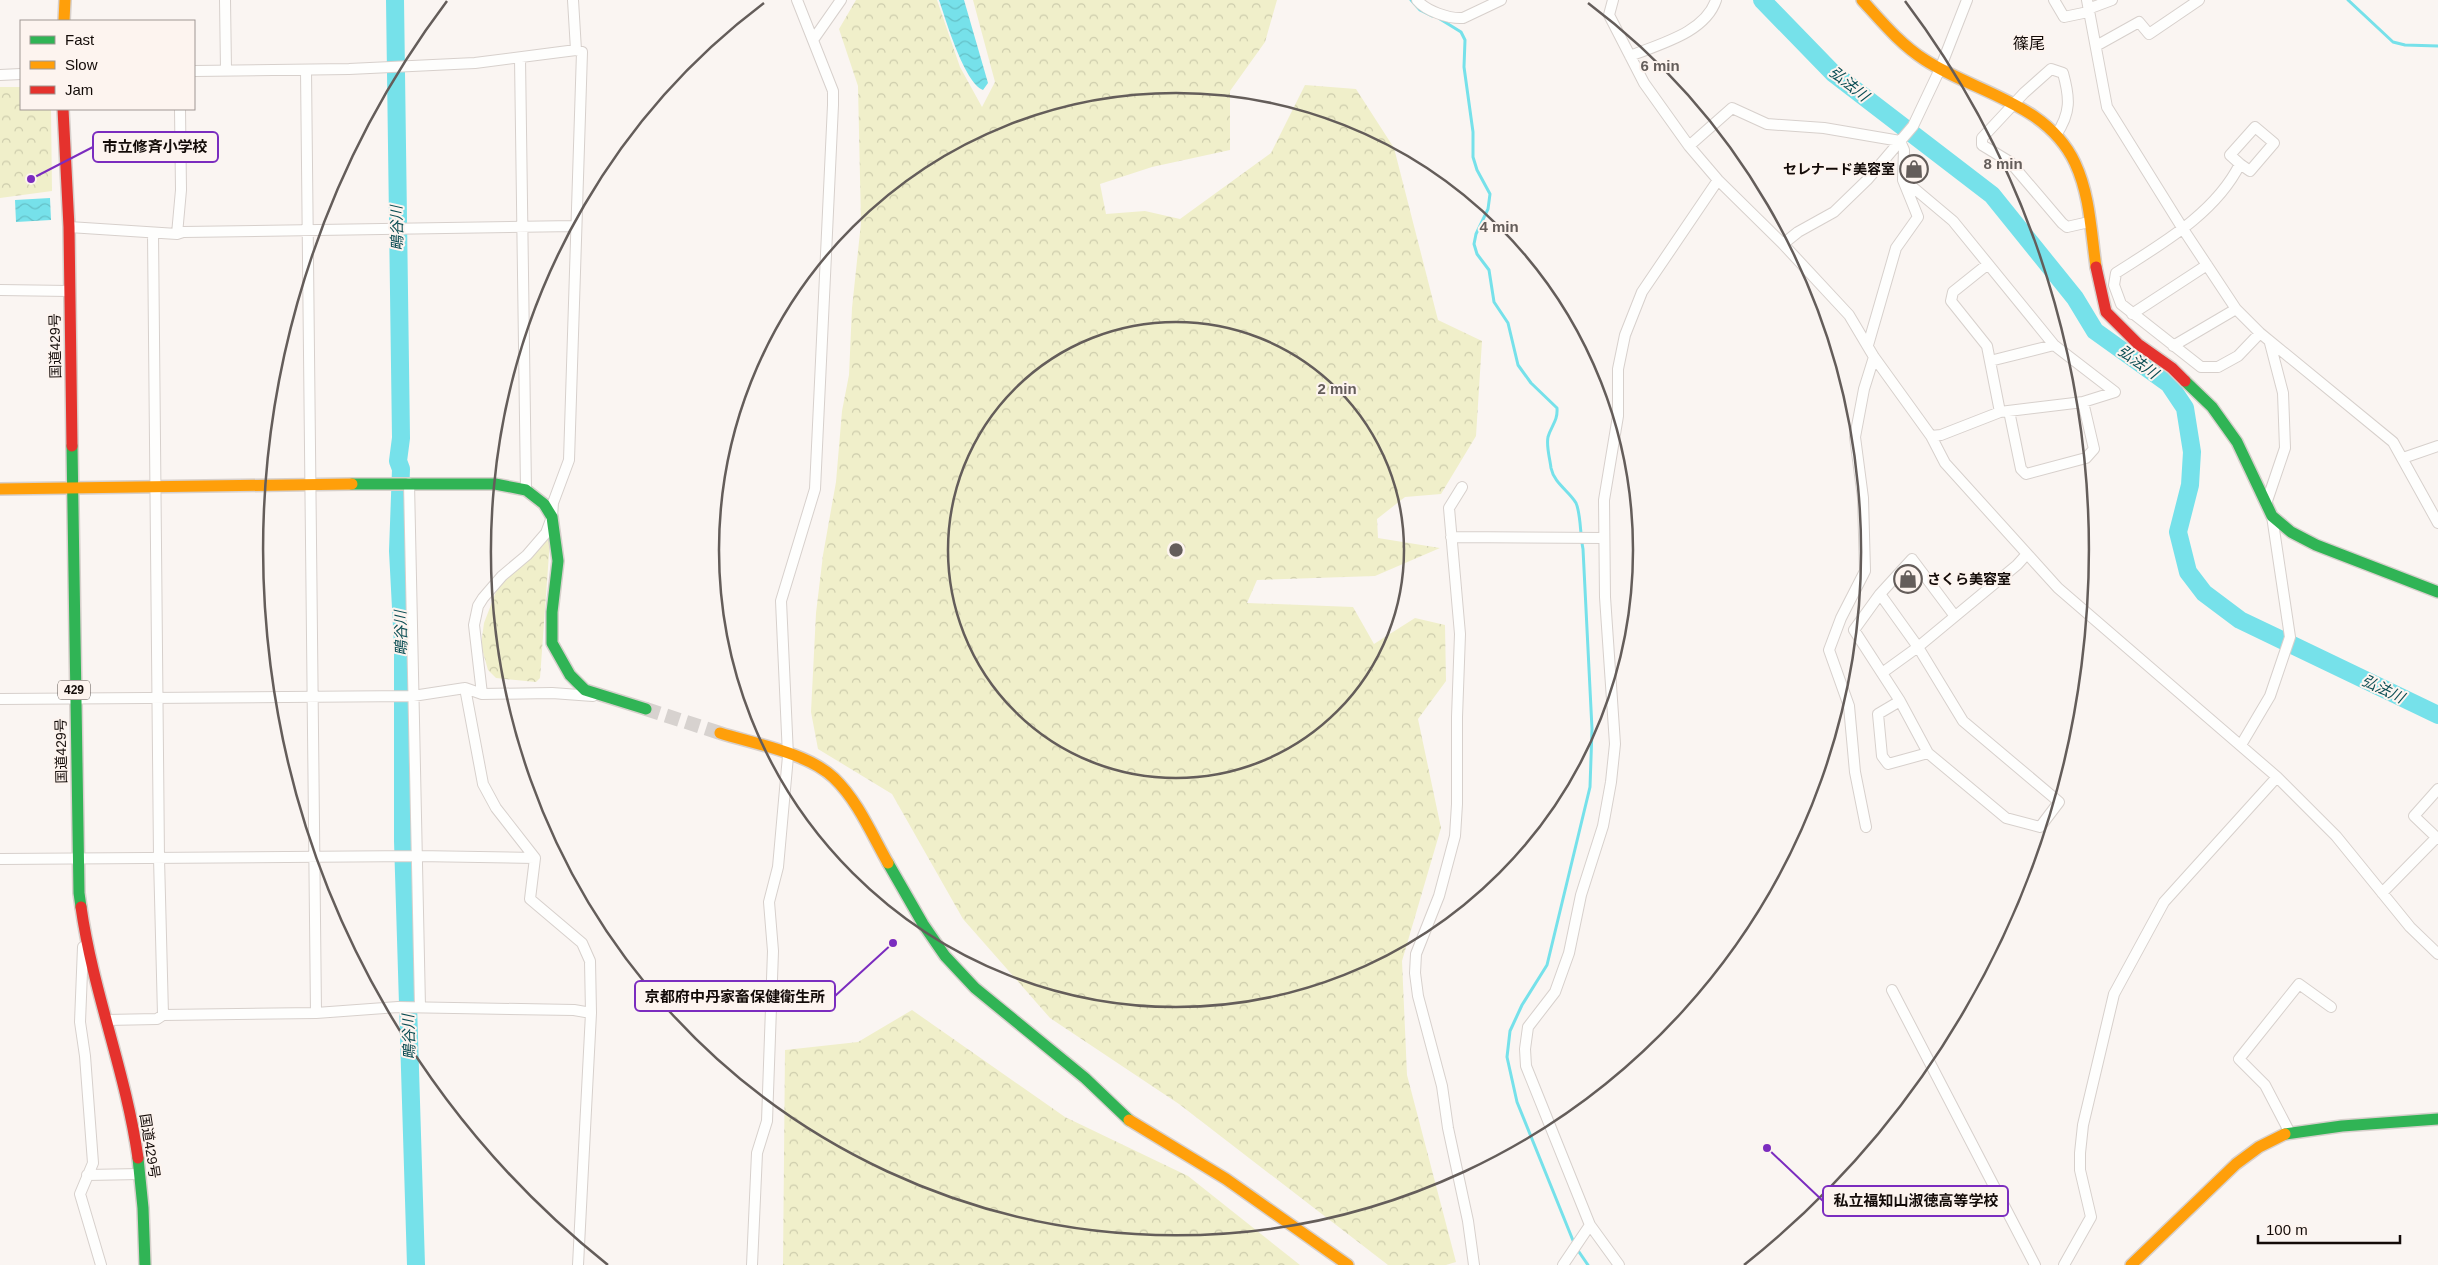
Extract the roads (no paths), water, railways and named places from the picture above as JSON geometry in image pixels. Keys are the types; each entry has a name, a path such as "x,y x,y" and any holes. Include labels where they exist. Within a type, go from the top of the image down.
{"main road":[{"path":"64,20 65,0"},
{"path":"1862,0 1902,44 1940,69 2035,116 2056,134 2074,161 2084,185 2106,312 2138,344 2172,368 2212,407 2237,442 2272,516 2291,532 2316,545 2438,592"},
{"name":"国道429号","path":"63,110 69,227 72,487 75,540 74,698 77,860 84,936 130,1116 140,1174 145,1265"},
{"path":"0,489 155,485 310,486 409,483 495,484 526,490 544,504 552,517 558,561 552,612 552,643 570,675 585,690 646,709"},
{"path":"720,733 788,756 809,761 834,778 855,804 923,924 945,956 975,988 1085,1078 1128,1120 1226,1179 1348,1265"},
{"path":"2131,1265 2236,1164 2259,1147 2283,1134 2361,1124 2438,1119"}],"street":[{"path":"225,0 226,70"},
{"path":"573,0 576,50"},
{"path":"752,1265 757,1153 766,1121 773,951 770,902 778,867 788,756 781,601 815,489 834,105 832,91 797,0"},
{"path":"813,40 841,0"},
{"path":"1417,0 1427,8 1457,19 1501,0"},
{"path":"1603,0 1644,83 1689,146 1718,180 1784,244 1849,315 1874,358 1931,436 1944,463 2058,588 2277,777 2336,836 2410,927 2438,954"},
{"path":"1609,15 1613,0"},
{"path":"1630,56 1674,38 1702,22 1716,0"},
{"path":"1784,244 1798,232 1834,212 1867,180 1912,126 1940,69 1967,0"},
{"path":"2054,0 2064,18 2088,7 2112,0"},
{"path":"2096,46 2140,22 2149,34 2199,0"},
{"path":"2088,7 2107,107 2182,229 2236,309 2270,343 2393,442 2438,523"},
{"path":"195,71 306,70 475,63 576,50 582,52 569,460 553,503 552,517 546,532 527,555 502,576 478,606 474,625 482,694"},
{"path":"520,58 526,490"},
{"path":"2056,134 2066,120 2069,94 2063,74 2052,69 2014,104 1982,138 1982,146 2010,162 2067,227 2089,222"},
{"path":"306,70 316,1013"},
{"path":"0,74 20,74"},
{"path":"1689,146 1732,108 1768,124 1824,128 1902,139"},
{"path":"177,234 181,190 180,110"},
{"path":"1868,345 1896,248 1918,217 1903,179 1904,150 1902,139"},
{"path":"2240,164 2220,193 2182,229 2116,273 2114,285 2121,304 2201,367 2218,367 2238,356 2260,333"},
{"path":"1903,179 1954,221 2054,346 2115,392 2083,402 2005,412 1941,435 1931,436"},
{"path":"1619,1265 1590,1225 1526,1066 1525,1048 1528,1027 1555,992 1569,954 1581,895 1603,826 1611,782 1614,744 1605,597 1604,500 1618,416 1618,369 1625,334 1642,292 1718,180"},
{"path":"69,227 153,234 177,234 183,232 522,226 549,228 575,226"},
{"path":"153,234 163,1015"},
{"path":"1988,264 1952,292 1951,301 1987,346 2021,469 2026,474 2086,458 2094,450 2083,402"},
{"path":"2132,314 2207,265"},
{"path":"0,290 69,291"},
{"path":"2173,346 2236,309"},
{"path":"2266,504 2285,448 2283,393 2270,343"},
{"path":"1990,361 2054,346"},
{"path":"1866,827 1855,772 1850,706 1828,650 1841,618 1865,571 1863,498 1855,437 1864,389 1874,358"},
{"path":"2403,458 2438,446"},
{"path":"409,483 420,1007"},
{"path":"1462,487 1449,508 1460,634 1457,718 1457,804 1452,844 1439,896 1416,954 1415,973 1418,996 1442,1086 1448,1128 1468,1221 1474,1265"},
{"path":"2241,745 2270,696 2290,637 2272,516"},
{"path":"1451,537 1604,538"},
{"path":"1882,673 1918,647 1954,615 2018,565 2026,555"},
{"path":"1880,594 1918,647 1963,721 2059,802 2040,827 2006,818 1928,753 1900,701 1854,630 1880,594 1912,559 1954,615"},
{"path":"465,688 483,784 496,808 536,858 530,899 582,944 590,961 591,1013 578,1265"},
{"path":"0,699 413,696 465,688 482,694 552,693 605,697"},
{"path":"1900,701 1878,714 1882,756 1888,764 1928,753"},
{"path":"2064,1265 2090,1217 2080,1170 2080,1153 2083,1126 2114,994 2164,902 2277,777"},
{"path":"2382,894 2437,839 2414,816 2438,789"},
{"path":"0,859 77,860 417,856 536,858"},
{"path":"84,936 80,966 80,1022 85,1056 93,1163 80,1194 101,1265"},
{"path":"2290,1133 2265,1085 2239,1059 2299,984 2331,1007"},
{"path":"1892,990 2035,1265"},
{"path":"106,1020 158,1019 163,1015 316,1013 420,1007 574,1010 591,1013"},
{"path":"88,1175 140,1174"},
{"path":"1563,1265 1590,1225"}],"water":[{"path":"939,0 964,0 988,83 983,90 976,85 963,63"},
{"path":"50,198 51,220 16,222 15,200"}],"waterway":[{"name":"鴫谷川","path":"395,0 401,438 398,461 401,469 398,551 403,646 403,841 416,1265"},
{"path":"1411,0 1420,10 1432,16"},
{"name":"弘法川","path":"1762,0 1833,73 1992,195 2075,298 2095,331 2169,384 2185,408 2192,452 2190,485 2178,532 2188,572 2204,593 2240,620 2438,715"},
{"path":"2348,0 2393,42 2405,45 2438,46"},
{"path":"1440,19 1461,32 1465,40 1464,67 1473,132 1473,157 1477,170 1490,194 1488,209 1476,234 1474,244 1477,254 1489,270 1494,302 1508,323 1518,365 1531,383 1557,408 1548,441 1551,468 1558,483 1576,503 1583,549 1592,729 1590,787 1547,965 1522,1005 1510,1031 1507,1057 1517,1102 1574,1243"},
{"path":"1577,1249 1588,1265"}],"tunnel":[{"path":"646,709 720,733"}],"place":[{"name":"セレナード美容室","path":"1914,169"},
{"name":"市立修斉小学校","path":"31,179"},
{"name":"さくら美容室","path":"1908,579"},
{"name":"京都府中丹家畜保健衛生所","path":"893,943"},
{"name":"私立福知山淑徳高等学校","path":"1767,1148"}],"district":[{"name":"篠尾","path":"2029,43"}]}
